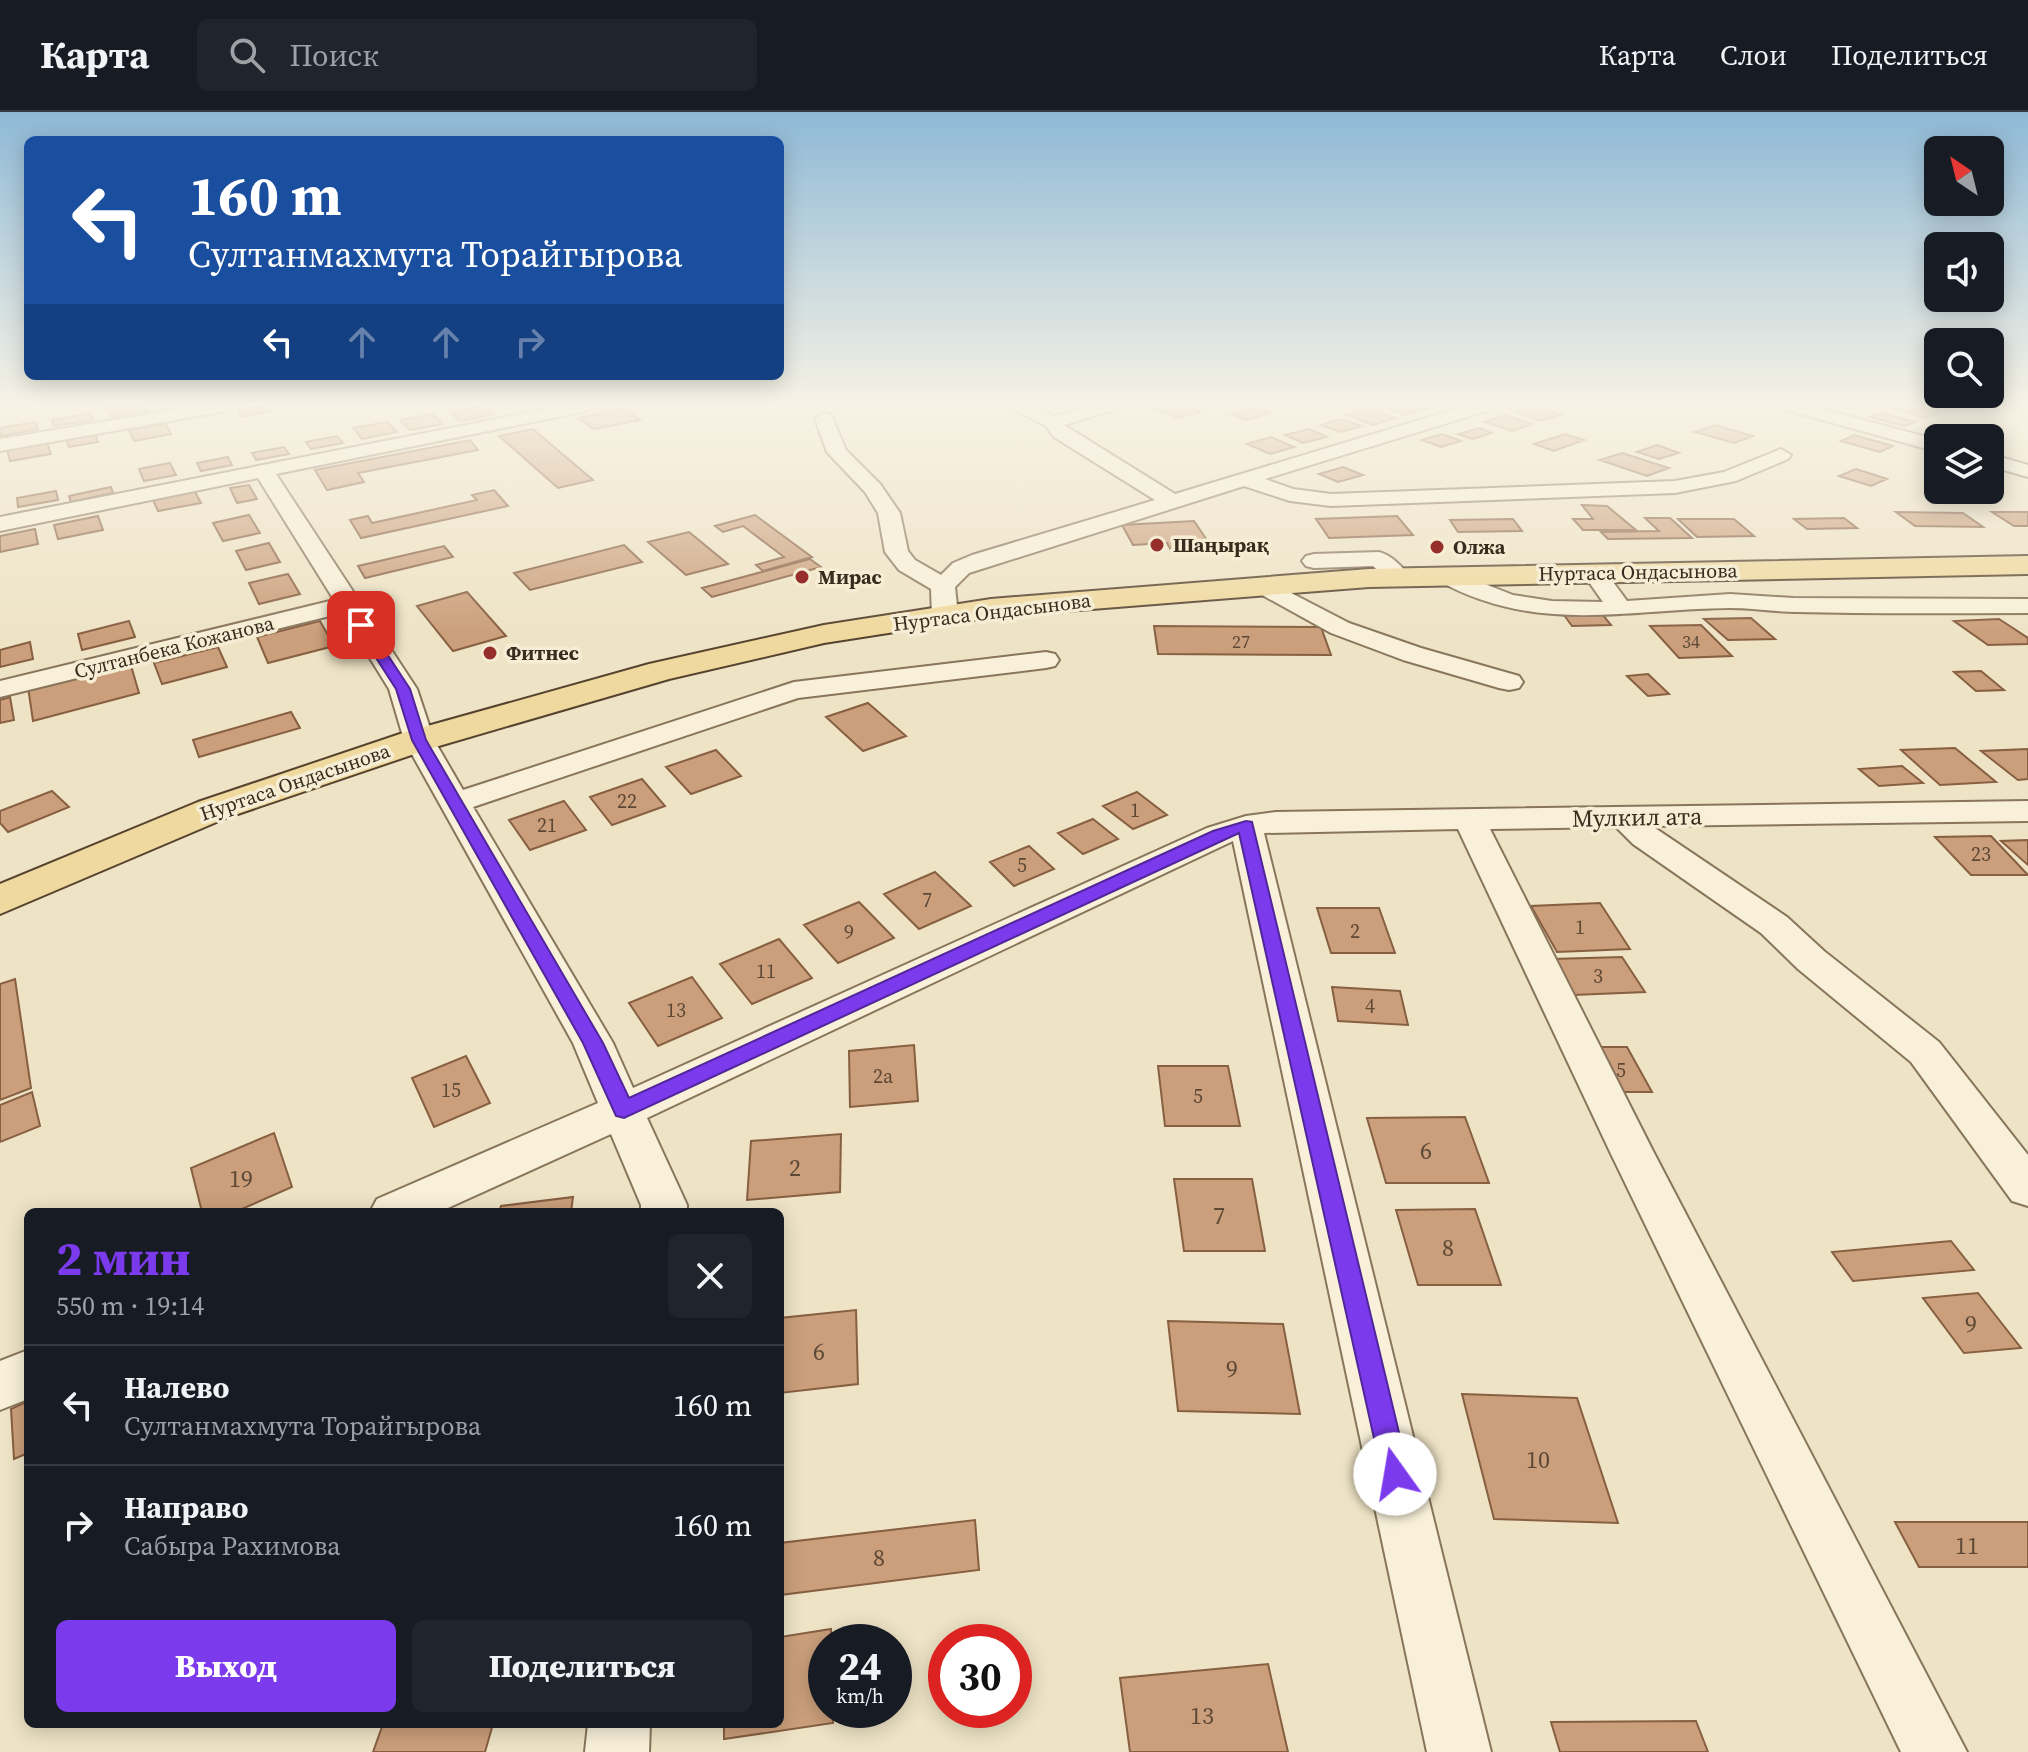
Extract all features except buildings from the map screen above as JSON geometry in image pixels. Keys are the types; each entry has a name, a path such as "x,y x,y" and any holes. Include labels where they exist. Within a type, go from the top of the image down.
{"main road":[{"name":"Нуртаса Ондасынова","path":"0,900 212,810 419,740 699,662 824,634 944,601 991,608 1398,577 2028,565"}],"street":[{"path":"0,524 207,483"},
{"path":"271,483 403,689 419,740 593,1043 664,1208"},
{"path":"868,483 889,513 897,552 944,601 961,568 980,560 1227,483"},
{"path":"1142,483 1170,500"},
{"path":"1255,483 1290,495 1331,500 1585,492 1675,487 1699,483"},
{"path":"1314,561 1379,559 1398,577"},
{"path":"1594,572 1620,609"},
{"path":"1447,576 1473,592 1513,604 1566,611 1730,601 1793,605 2028,606"},
{"path":"1264,586 1340,628 1412,654 1509,682"},
{"name":"Султанбека Кожанова","path":"0,689 347,604"},
{"path":"457,802 794,690 1046,660"},
{"name":"Мулкил ата","path":"402,1208 624,1110 1219,835 1246,826 1276,822 2028,811"},
{"path":"1624,817 1645,837 1774,925 1811,960 1925,1052 2028,1188"},
{"path":"1469,819 1633,1154 1935,1752"},
{"path":"1246,826 1459,1752"},
{"path":"0,1386 24,1376"},
{"path":"617,1752 619,1728"}],"place":[{"name":"Шаңырақ","path":"1157,545"},
{"name":"Олжа","path":"1437,547"},
{"name":"Мирас","path":"802,577"},
{"name":"Фитнес","path":"490,653"}],"route":[{"path":"361,625 403,689 419,740 593,1043 624,1110 1219,835 1246,826 1395,1474"}]}
